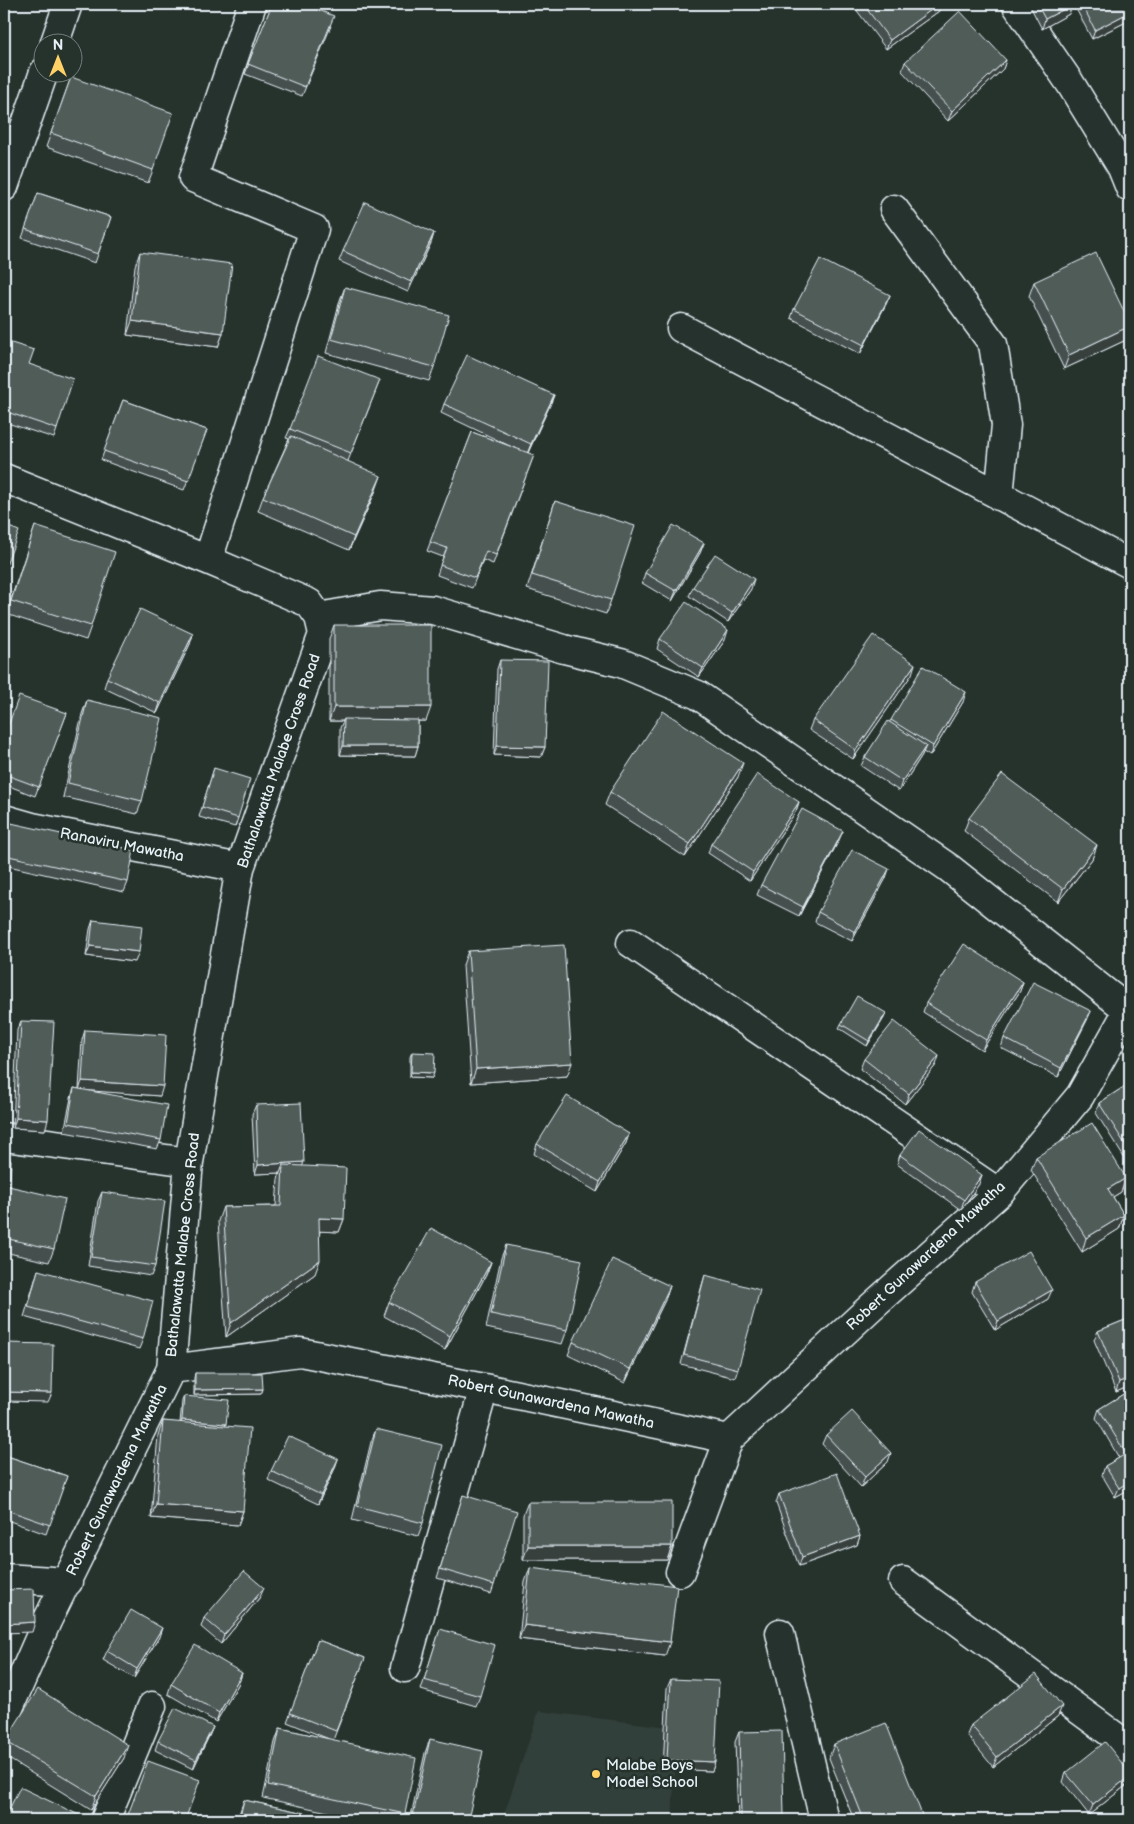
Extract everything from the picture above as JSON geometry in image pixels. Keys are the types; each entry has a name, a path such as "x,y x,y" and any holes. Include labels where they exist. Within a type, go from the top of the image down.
{"street":[{"path":"58,32 68,4"},
{"path":"208,560 314,229 193,178 252,4"},
{"path":"1016,4 1070,83 1122,168 1130,188"},
{"path":"4,187 41,82"},
{"path":"894,209 993,344 1006,424 998,496"},
{"path":"681,328 1130,564"},
{"path":"4,478 309,603 319,617 380,606 433,610 564,649 621,663 698,694 949,868 1129,1009"},
{"name":"Bathalawatta Malabe Cross Road","path":"171,1369 189,1162 240,868 323,634 319,617"},
{"name":"Ranaviru Mawatha","path":"4,820 240,868"},
{"path":"631,942 998,1193"},
{"name":"Robert Gunawardena Mawatha","path":"4,1719 47,1621 68,1582 171,1369 300,1352 729,1438 998,1193 1080,1096 1129,1009"},
{"path":"4,1137 189,1162"},
{"path":"405,1668 484,1388"},
{"path":"680,1572 729,1438"},
{"path":"4,1578 68,1582"},
{"path":"903,1582 1116,1737 1130,1773"},
{"path":"780,1633 824,1820"},
{"path":"105,1820 152,1706"}],"shaded area":[{"name":"Malabe Boys Model School","path":"539,1711 677,1728 672,1820 502,1820"}],"building":[{"path":"272,4 303,4 334,16 305,87 248,64"},
{"path":"863,4 939,4 890,40"},
{"path":"1037,4 1071,4 1072,5 1045,19"},
{"path":"1082,4 1128,4 1130,12 1095,30"},
{"path":"960,11 1006,60 952,111 905,62"},
{"path":"82,81 173,113 153,170 51,133 69,82"},
{"path":"38,193 111,217 98,254 25,229"},
{"path":"365,202 434,233 411,282 343,251"},
{"path":"140,252 232,264 223,333 132,321"},
{"path":"1096,253 1130,326 1069,355 1034,282"},
{"path":"820,259 890,295 864,345 794,309"},
{"path":"345,287 449,315 434,367 331,339"},
{"path":"5,341 34,350 29,364 73,379 57,429 4,411"},
{"path":"467,355 554,395 531,444 444,404"},
{"path":"318,356 380,380 351,453 290,429"},
{"path":"123,400 207,430 188,481 104,451"},
{"path":"472,432 534,455 496,555 486,551 475,578 440,565 447,548 430,542"},
{"path":"291,436 381,476 354,537 263,497"},
{"path":"555,501 635,526 611,600 532,575"},
{"path":"4,525 19,531 4,571"},
{"path":"673,525 704,543 676,591 645,573"},
{"path":"35,526 115,552 91,626 11,601"},
{"path":"715,554 754,579 732,613 693,587"},
{"path":"686,602 728,630 703,668 660,639"},
{"path":"140,609 193,634 160,703 107,678"},
{"path":"334,625 431,625 431,707 334,707"},
{"path":"873,635 915,664 856,750 813,720"},
{"path":"500,660 548,661 545,747 497,746"},
{"path":"923,666 966,692 933,746 891,720"},
{"path":"19,696 67,713 39,787 4,774 4,737"},
{"path":"87,700 162,718 142,801 68,783"},
{"path":"663,711 743,763 690,844 610,792"},
{"path":"344,719 418,720 418,746 343,746"},
{"path":"888,721 926,746 902,781 865,757"},
{"path":"214,768 250,779 238,818 202,807"},
{"path":"757,774 799,802 753,872 711,844"},
{"path":"1002,774 1097,845 1063,889 969,818"},
{"path":"802,809 843,831 803,907 761,885"},
{"path":"11,823 134,850 128,882 4,855"},
{"path":"852,850 889,869 855,932 818,912"},
{"path":"93,920 142,926 139,952 90,946"},
{"path":"964,944 1023,982 986,1040 926,1003"},
{"path":"564,945 572,1063 476,1069 468,951"},
{"path":"1033,982 1091,1011 1061,1068 1004,1038"},
{"path":"857,996 886,1013 869,1041 841,1024"},
{"path":"21,1021 54,1022 48,1120 16,1118"},
{"path":"894,1021 939,1056 909,1094 864,1059"},
{"path":"4,1027 6,1027 6,1109 4,1109"},
{"path":"85,1030 166,1035 163,1086 82,1081"},
{"path":"412,1052 435,1053 434,1073 411,1072"},
{"path":"1130,1083 1130,1152 1099,1103"},
{"path":"74,1088 167,1105 161,1140 68,1123"},
{"path":"567,1096 629,1134 600,1182 537,1144"},
{"path":"301,1103 304,1162 258,1165 256,1105"},
{"path":"1092,1123 1126,1178 1108,1189 1124,1215 1086,1238 1036,1157"},
{"path":"919,1129 982,1175 964,1200 900,1155"},
{"path":"4,1160 11,1160 10,1183 4,1183"},
{"path":"283,1165 346,1168 344,1219 319,1218 320,1260 231,1323 223,1207 281,1206"},
{"path":"4,1185 65,1199 54,1249 4,1238"},
{"path":"102,1192 165,1201 155,1266 91,1257"},
{"path":"431,1228 491,1262 450,1336 389,1302"},
{"path":"506,1245 582,1260 567,1330 491,1314"},
{"path":"1029,1251 1052,1290 998,1321 975,1282"},
{"path":"612,1259 670,1286 630,1369 573,1342"},
{"path":"38,1270 153,1301 143,1339 28,1307"},
{"path":"705,1275 760,1290 738,1369 684,1355"},
{"path":"1130,1318 1130,1378 1119,1382 1098,1331"},
{"path":"4,1343 53,1344 52,1393 4,1392"},
{"path":"195,1373 262,1373 263,1389 195,1390"},
{"path":"1130,1390 1130,1481 1119,1488 1105,1466 1126,1454 1099,1409"},
{"path":"184,1396 229,1400 226,1424 182,1420"},
{"path":"852,1411 891,1453 865,1477 826,1435"},
{"path":"4,1416 10,1418 4,1431"},
{"path":"163,1421 250,1428 243,1511 156,1504"},
{"path":"376,1429 442,1445 423,1523 357,1506"},
{"path":"288,1436 338,1459 321,1495 271,1471"},
{"path":"4,1455 67,1476 50,1525 4,1509"},
{"path":"837,1473 860,1536 802,1557 779,1494"},
{"path":"463,1495 517,1511 494,1585 440,1569"},
{"path":"528,1502 672,1502 672,1546 528,1546"},
{"path":"530,1568 677,1586 670,1642 524,1625"},
{"path":"244,1571 264,1588 224,1635 204,1618"},
{"path":"34,1589 35,1622 4,1624 4,1590"},
{"path":"131,1610 162,1628 137,1669 107,1651"},
{"path":"440,1629 495,1645 480,1696 424,1680"},
{"path":"318,1640 365,1658 336,1731 290,1713"},
{"path":"195,1645 242,1673 219,1713 171,1684"},
{"path":"1036,1674 1062,1706 997,1757 971,1725"},
{"path":"671,1679 719,1681 715,1762 667,1760"},
{"path":"38,1689 128,1745 96,1796 5,1741"},
{"path":"175,1708 213,1727 196,1760 158,1741"},
{"path":"886,1723 924,1820 864,1820 834,1744"},
{"path":"280,1728 416,1758 405,1814 268,1785"},
{"path":"782,1731 784,1816 741,1817 739,1732"},
{"path":"430,1739 483,1751 468,1820 412,1820"},
{"path":"1105,1742 1130,1773 1130,1776 1093,1805 1066,1773"},
{"path":"148,1761 200,1780 185,1820 126,1820"},
{"path":"20,1787 81,1816 79,1820 4,1820"},
{"path":"244,1800 337,1820 239,1820"}],"place":[{"name":"Malabe Boys Model School","path":"596,1774"}]}
